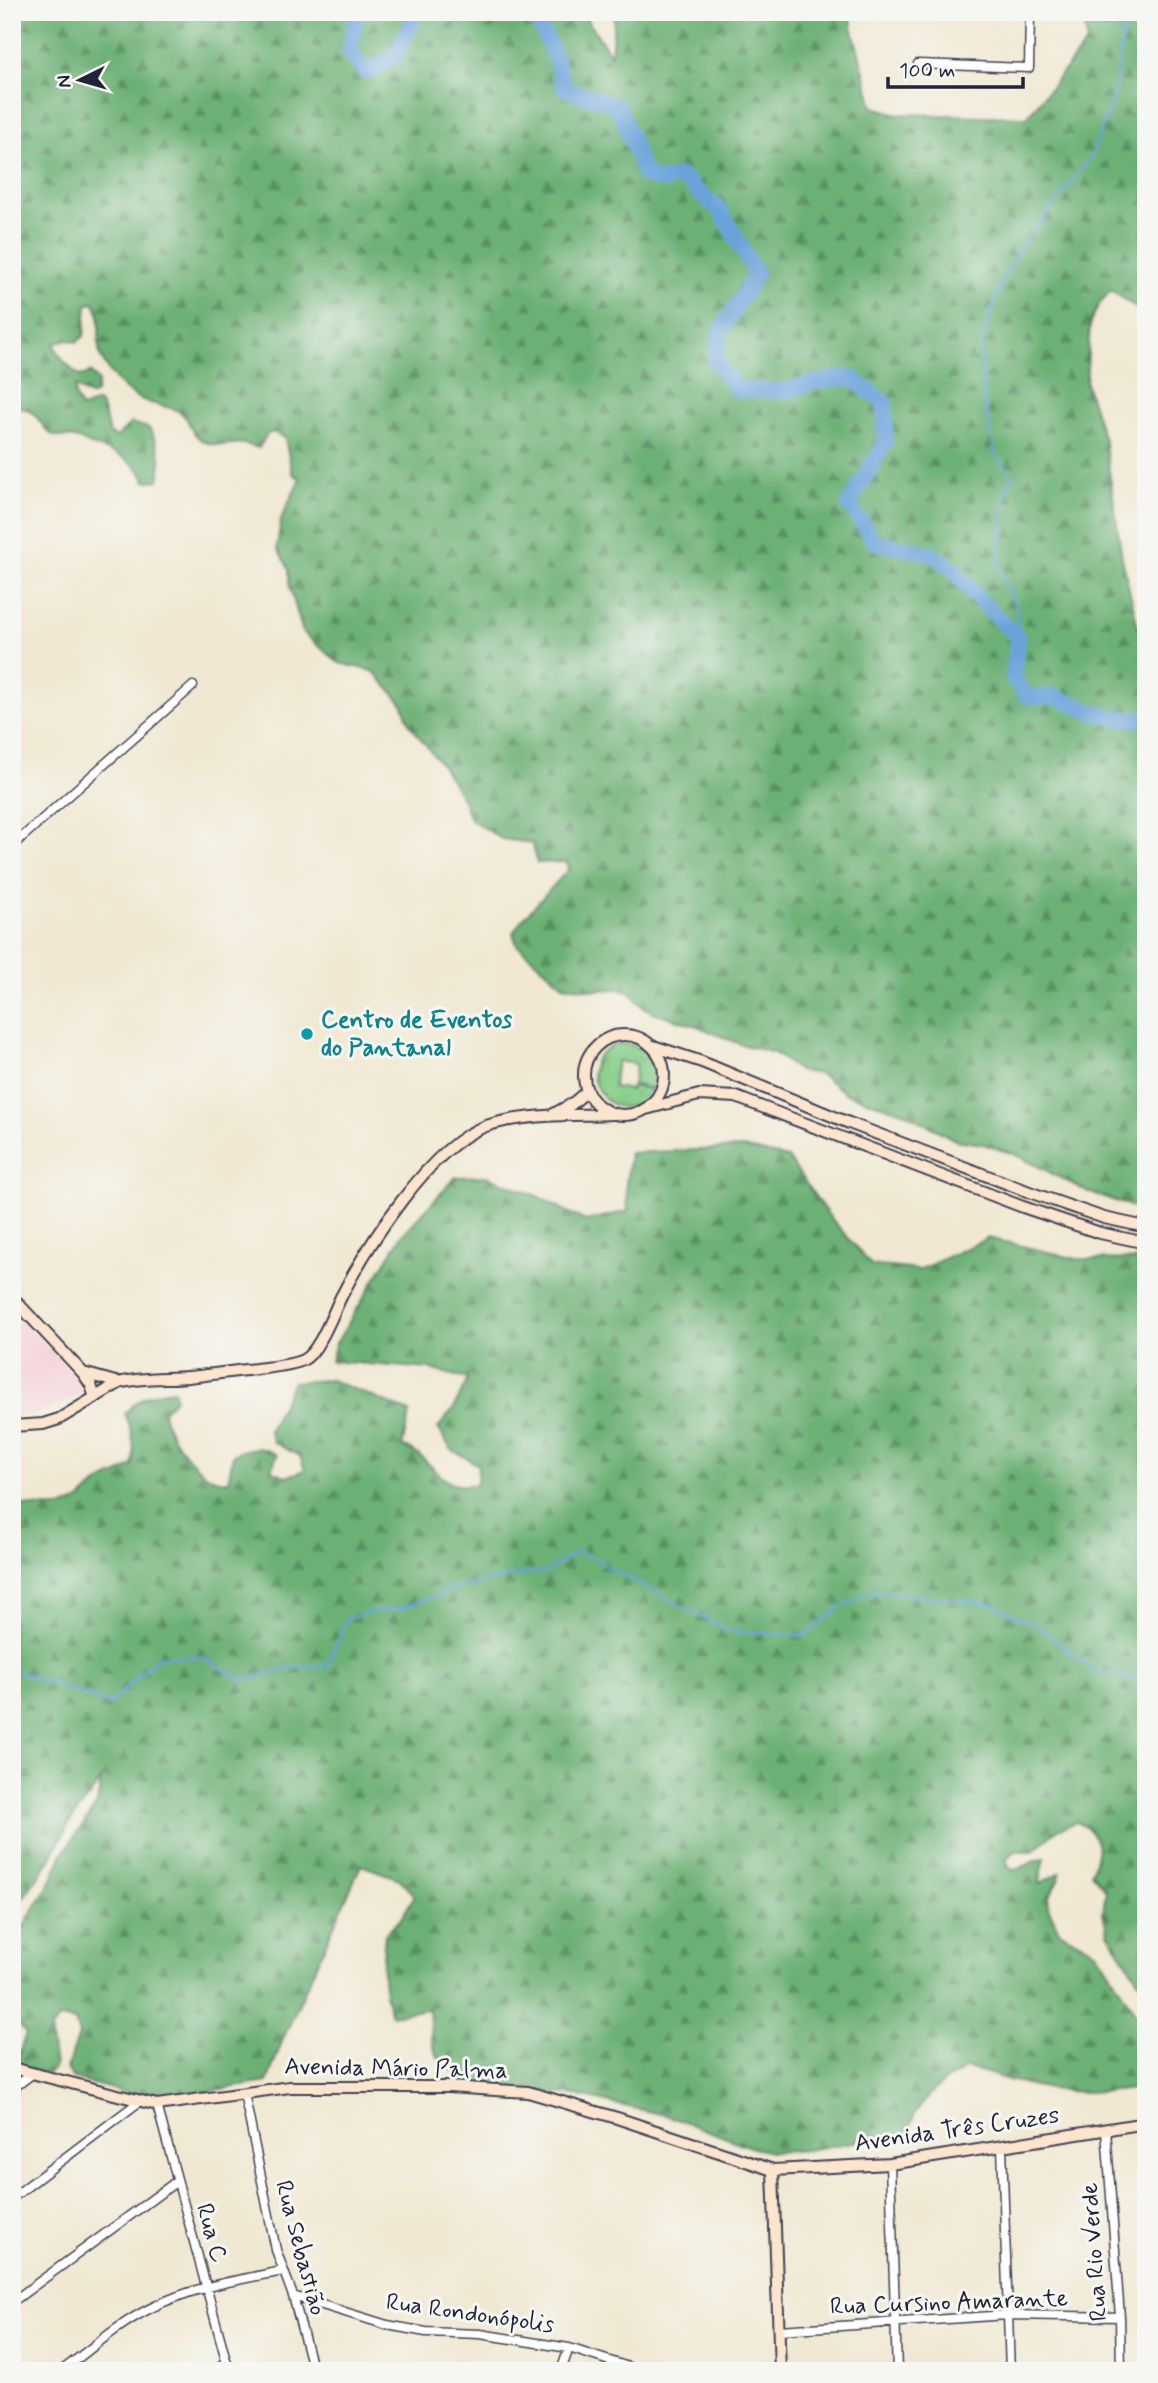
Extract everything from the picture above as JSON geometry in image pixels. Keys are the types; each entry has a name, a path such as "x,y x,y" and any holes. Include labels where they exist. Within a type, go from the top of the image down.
{"main road":[{"path":"613,1114 596,1104 587,1091 584,1068 589,1055 598,1044 610,1037 624,1035 641,1038 661,1059 664,1078 659,1095 646,1109"},
{"path":"650,1045 702,1062 849,1123 1032,1193 1104,1218 1146,1227"},
{"path":"548,1118 572,1104 587,1091"},
{"path":"12,1426 43,1424 59,1419 119,1383 130,1380 185,1377 303,1360 314,1351 348,1282 411,1188 435,1160 460,1139 485,1126 513,1121 629,1115 699,1095 724,1095 749,1100 1023,1207 1100,1233 1146,1243"},
{"path":"12,1297 83,1373 95,1398"},
{"path":"83,1373 119,1383"},
{"name":"Avenida Mário Palma","path":"12,2068 157,2105 290,2087 448,2087 528,2092 617,2118 773,2171"},
{"name":"Avenida Três Cruzes","path":"773,2171 890,2164 1146,2123"},
{"path":"773,2171 780,2371"}],"street":[{"path":"918,64 1029,68 1030,12"},
{"path":"12,846 193,686"},
{"path":"12,2089 32,2074"},
{"name":"Rua Sebastião","path":"244,2094 276,2250 293,2296 313,2371"},
{"path":"12,2198 140,2101"},
{"name":"Rua C","path":"157,2105 228,2366"},
{"name":"Rua Rio Verde","path":"1106,2130 1120,2317 1121,2371"},
{"path":"1002,2147 1010,2371"},
{"path":"890,2164 897,2371"},
{"path":"12,2302 177,2180"},
{"path":"61,2371 74,2367 125,2323 150,2308 206,2287 283,2271"},
{"name":"Rua Rondonópolis","path":"293,2296 387,2325 426,2332 480,2334 569,2348 641,2371"},
{"name":"Rua Cursino Amarante","path":"779,2330 1008,2315 1120,2317"},
{"path":"561,2371 569,2348"},
{"path":"211,2371 228,2366"}],"shaded area":[{"path":"23,1319 84,1387 81,1394 35,1415 12,1416 12,1329"}],"green space":[{"path":"12,12 582,12 611,55 615,12 850,12 873,107 898,114 1027,117 1087,42 1083,12 1146,12 1146,315 1111,290 1099,304 1090,323 1086,383 1105,443 1122,558 1139,632 1146,648 1146,1211 1088,1192 1014,1154 983,1144 955,1140 906,1113 847,1094 820,1074 799,1071 774,1053 740,1044 653,1012 643,1007 631,993 619,989 594,990 563,985 517,945 513,933 568,870 566,862 537,863 532,843 502,839 470,819 463,800 443,767 410,725 402,703 387,686 373,671 339,663 303,633 289,584 289,569 277,548 281,519 300,479 292,473 285,438 273,432 267,434 259,448 240,444 211,444 194,433 187,419 178,411 133,395 115,379 102,359 99,315 93,302 87,305 84,336 77,342 67,340 55,343 56,348 76,373 80,376 91,373 98,381 96,393 90,396 75,387 75,396 81,408 98,402 110,434 117,437 131,423 149,428 159,453 159,480 145,481 137,468 117,454 77,439 53,435 35,415 24,409 16,407 12,412"},
{"path":"619,1044 643,1051 653,1063 655,1071 653,1088 633,1085 636,1064 617,1061 613,1087 631,1090 632,1086 652,1090 639,1104 624,1108 611,1103 600,1093 594,1080 594,1066 602,1053"},
{"path":"743,1148 788,1158 829,1216 871,1265 919,1270 988,1238 1077,1259 1146,1260 1146,1992 1108,1933 1103,1913 1106,1890 1091,1872 1098,1850 1091,1832 1077,1822 1058,1829 1033,1851 1015,1851 1006,1860 1011,1870 1045,1858 1039,1884 1060,1872 1059,1880 1049,1897 1048,1907 1059,1931 1097,1952 1146,2030 1146,2086 1098,2092 1065,2091 1033,2086 965,2068 935,2089 915,2113 909,2131 898,2137 807,2150 771,2152 753,2148 669,2116 576,2095 476,2085 444,2065 439,2058 431,2035 429,2009 391,2015 383,1974 385,1934 400,1920 414,1897 400,1879 361,1865 283,2039 267,2082 177,2096 140,2096 73,2079 67,2068 79,2035 75,2021 60,2018 50,2029 55,2067 49,2074 15,2066 26,2033 18,2024 12,2030 12,1945 50,1883 62,1855 97,1804 101,1780 70,1822 48,1863 18,1905 12,1906 12,1504 46,1507 71,1504 100,1482 129,1468 133,1465 134,1445 125,1413 147,1396 174,1390 175,1399 163,1411 165,1420 174,1439 188,1458 212,1478 228,1482 233,1455 255,1448 277,1455 271,1470 286,1477 305,1470 300,1456 273,1442 269,1430 293,1382 331,1380 410,1412 402,1446 419,1455 445,1480 458,1485 477,1484 478,1465 451,1449 438,1428 454,1408 468,1379 430,1369 331,1361 335,1345 402,1235 456,1177 487,1176 535,1195 585,1221 628,1211 626,1184 630,1153"}],"waterway":[{"path":"356,12 350,54 366,72 394,58 418,12"},
{"path":"529,12 547,39 565,89 618,106 645,176 665,181 680,176 721,211 756,274 722,330 715,359 737,390 785,391 822,381 852,378 885,404 885,443 849,504 875,542 932,554 952,568 1018,638 1013,677 1027,697 1057,697 1094,713 1146,720"},
{"path":"1018,638 1017,609 999,566 1005,496 1012,477 995,453 984,398 981,343 1001,284 1022,245 1091,158 1114,96 1126,12"},
{"path":"12,1668 110,1704 158,1657 202,1657 242,1680 292,1668 328,1665 346,1620 373,1611 399,1609 463,1586 546,1572 578,1551 729,1631 804,1636 839,1608 874,1591 992,1604 1039,1627 1093,1670 1134,1679 1146,1700"}],"place":[{"name":"Centro de Eventos do Pantanal","path":"307,1034"}]}
